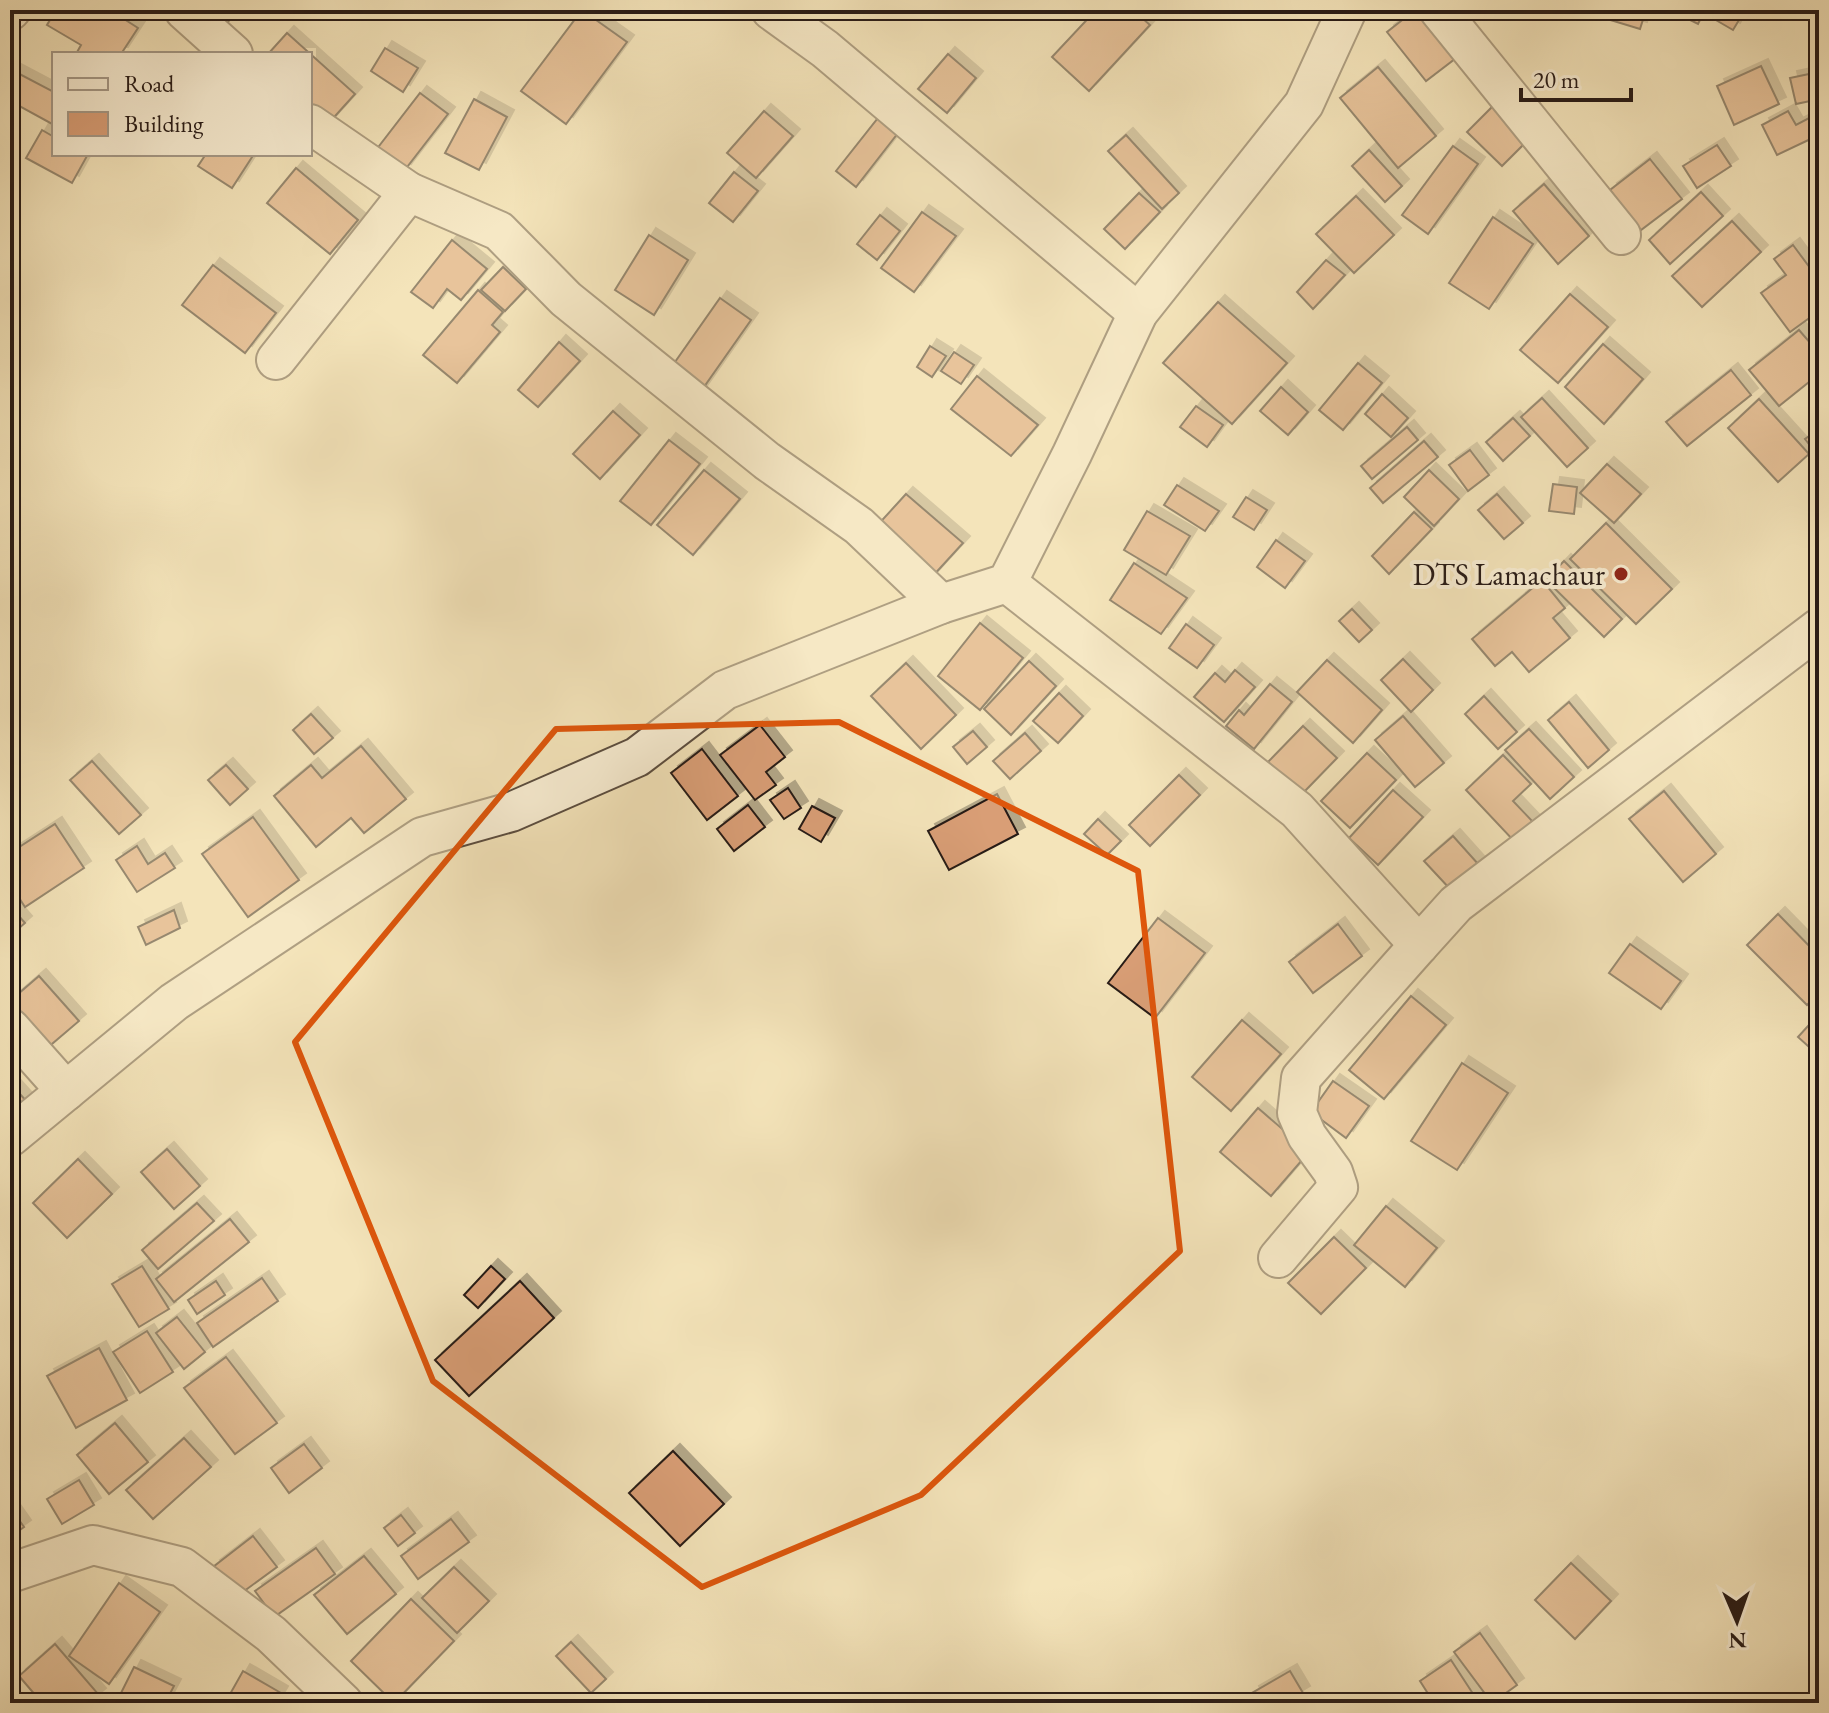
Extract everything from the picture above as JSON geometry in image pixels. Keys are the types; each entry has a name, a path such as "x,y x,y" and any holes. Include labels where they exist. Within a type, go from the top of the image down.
{"street":[{"path":"184,10 231,52"},
{"path":"771,10 825,49 1138,313"},
{"path":"10,1137 174,1002 422,837 511,812 637,757 725,690 941,604 1007,583 1138,313 1304,104 1347,10"},
{"path":"1439,10 1621,235"},
{"path":"312,125 409,192 499,231 566,299 767,461 859,526 941,604"},
{"path":"276,360 409,192"},
{"path":"1007,583 1297,810 1419,945"},
{"path":"1278,1258 1338,1187 1333,1172 1307,1136 1297,1113 1301,1078 1456,904 1819,628"},
{"path":"10,1028 66,1091"},
{"path":"10,1573 93,1545 182,1567 271,1634 343,1703"}],"highlighted area":[{"path":"839,722 1138,871 1180,1251 921,1495 702,1587 433,1381 295,1042 556,729"}],"building":[{"path":"56,10 110,10 138,28 122,52 77,52 81,45 47,25"},
{"path":"206,10 236,10 226,25"},
{"path":"582,10 627,42 566,124 521,91"},
{"path":"1096,10 1133,10 1150,25 1089,91 1052,57"},
{"path":"1415,10 1425,10 1460,55 1426,81 1387,32"},
{"path":"1595,10 1646,10 1640,29 1594,15"},
{"path":"1670,10 1705,10 1698,24"},
{"path":"1713,10 1745,10 1733,30 1709,16"},
{"path":"287,33 308,52 270,52"},
{"path":"385,48 418,68 403,92 371,71"},
{"path":"948,54 976,78 947,113 918,89"},
{"path":"312,55 355,94 327,125 312,111"},
{"path":"1761,66 1779,104 1734,125 1717,86"},
{"path":"1378,67 1436,136 1398,168 1340,98"},
{"path":"10,69 52,91 52,124 10,101"},
{"path":"1809,74 1815,100 1796,104 1790,78"},
{"path":"420,93 448,114 404,171 376,150"},
{"path":"474,99 507,117 479,170 445,153"},
{"path":"1493,106 1528,140 1502,166 1467,132"},
{"path":"764,111 793,136 756,178 727,153"},
{"path":"1788,111 1796,125 1815,115 1819,135 1777,155 1762,125"},
{"path":"878,118 898,133 856,187 836,171"},
{"path":"42,130 52,136 52,156 87,156 72,183 26,158"},
{"path":"1126,135 1179,193 1162,209 1108,151"},
{"path":"1717,145 1731,166 1697,188 1683,166"},
{"path":"1453,146 1478,164 1428,234 1402,215"},
{"path":"1369,150 1402,186 1385,202 1352,166"},
{"path":"205,156 253,156 232,188 198,166"},
{"path":"1650,159 1682,199 1641,230 1610,190"},
{"path":"296,168 358,220 330,254 267,203"},
{"path":"734,172 758,191 733,222 709,203"},
{"path":"1544,184 1589,236 1558,264 1513,211"},
{"path":"1701,192 1723,216 1670,264 1649,240"},
{"path":"1139,193 1160,212 1125,249 1104,229"},
{"path":"1356,196 1394,235 1354,273 1316,234"},
{"path":"922,212 956,236 914,292 881,268"},
{"path":"880,215 900,231 877,260 857,244"},
{"path":"1493,217 1533,244 1489,309 1449,283"},
{"path":"1732,221 1761,252 1702,307 1672,276"},
{"path":"649,235 688,260 654,315 615,290"},
{"path":"452,240 487,269 461,300 447,289 433,308 411,292"},
{"path":"1793,245 1819,280 1819,311 1790,332 1761,293 1786,275 1774,259"},
{"path":"1326,260 1345,275 1313,309 1297,292"},
{"path":"213,265 276,313 245,353 182,305"},
{"path":"503,267 526,289 505,311 481,290"},
{"path":"478,290 503,312 492,325 500,332 457,383 423,355"},
{"path":"1570,294 1608,327 1558,383 1520,350"},
{"path":"720,298 751,320 699,394 668,372"},
{"path":"1218,302 1287,363 1232,424 1163,363"},
{"path":"1799,330 1819,353 1819,374 1779,406 1749,370"},
{"path":"559,342 580,361 538,407 518,390"},
{"path":"1603,344 1643,379 1604,424 1565,387"},
{"path":"930,346 946,356 932,377 917,367"},
{"path":"954,352 974,365 961,384 941,371"},
{"path":"1358,363 1382,383 1343,430 1319,410"},
{"path":"1731,370 1751,395 1687,446 1666,422"},
{"path":"977,376 1038,425 1011,456 951,409"},
{"path":"1281,387 1308,412 1288,435 1260,411"},
{"path":"1382,394 1408,418 1391,437 1365,414"},
{"path":"1542,398 1588,448 1567,467 1521,417"},
{"path":"1759,399 1809,454 1778,482 1728,428"},
{"path":"1196,406 1223,425 1207,447 1180,427"},
{"path":"613,411 640,435 600,479 573,454"},
{"path":"1513,418 1530,436 1503,461 1486,442"},
{"path":"1407,427 1418,440 1372,479 1361,466"},
{"path":"1819,429 1819,457 1805,439"},
{"path":"669,440 700,464 651,525 620,501"},
{"path":"1424,441 1438,457 1383,503 1370,488"},
{"path":"1470,450 1489,475 1468,491 1449,465"},
{"path":"1607,464 1641,494 1614,523 1580,493"},
{"path":"704,470 740,499 693,555 657,525"},
{"path":"1429,470 1459,499 1434,526 1404,497"},
{"path":"1553,484 1577,487 1574,514 1549,511"},
{"path":"1177,485 1219,511 1205,531 1164,505"},
{"path":"906,494 963,543 931,578 875,528"},
{"path":"1497,494 1523,523 1504,539 1478,510"},
{"path":"1246,497 1267,510 1254,530 1233,517"},
{"path":"1147,511 1190,536 1166,575 1124,550"},
{"path":"1414,512 1432,529 1389,574 1372,556"},
{"name":"DTS Lamachaur","path":"1606,523 1672,589 1636,624 1570,559"},
{"path":"1276,540 1305,561 1285,588 1257,567"},
{"path":"1564,561 1622,619 1604,637 1546,580"},
{"path":"1134,563 1187,598 1161,634 1110,600"},
{"path":"1542,580 1565,608 1553,618 1570,638 1529,672 1512,652 1495,666 1472,639"},
{"path":"1352,609 1372,630 1359,642 1339,621"},
{"path":"980,623 1023,658 980,710 938,676"},
{"path":"1186,624 1214,645 1197,668 1169,648"},
{"path":"1403,659 1433,690 1411,712 1381,680"},
{"path":"1327,660 1382,710 1353,743 1297,692"},
{"path":"1029,661 1056,686 1011,735 984,709"},
{"path":"906,663 956,715 921,749 871,696"},
{"path":"1235,670 1255,687 1224,722 1194,697 1215,673 1225,682"},
{"path":"1270,684 1292,702 1254,749 1226,726 1239,710 1244,715"},
{"path":"1059,693 1083,716 1058,743 1033,721"},
{"path":"1484,696 1517,732 1498,749 1465,714"},
{"path":"1569,702 1609,750 1588,768 1548,720"},
{"path":"311,714 333,738 314,754 293,730"},
{"path":"1403,716 1444,763 1415,787 1375,740"},
{"path":"760,725 785,757 766,772 776,785 755,800 720,755"},
{"path":"1303,726 1337,758 1302,794 1268,762"},
{"path":"1529,729 1574,777 1550,799 1505,750"},
{"path":"973,731 987,747 967,764 953,747"},
{"path":"1025,733 1041,751 1010,779 993,761"},
{"path":"361,746 406,799 364,833 351,818 316,847 274,796 311,765 322,778"},
{"path":"702,749 738,796 707,820 671,773"},
{"path":"1367,753 1396,780 1350,828 1321,801"},
{"path":"1503,755 1531,784 1513,801 1535,824 1513,840 1466,790"},
{"path":"92,761 141,815 119,834 70,780"},
{"path":"226,765 248,789 230,805 208,780"},
{"path":"1179,775 1200,795 1150,846 1129,825"},
{"path":"788,788 801,808 784,819 770,800"},
{"path":"1393,790 1423,817 1378,865 1349,838"},
{"path":"1664,791 1716,854 1683,882 1629,819"},
{"path":"997,794 1018,834 949,870 928,831"},
{"path":"748,805 765,827 734,851 717,829"},
{"path":"812,806 835,818 821,842 799,829"},
{"path":"253,817 299,880 248,917 202,854"},
{"path":"1098,819 1121,841 1107,855 1084,834"},
{"path":"55,824 84,868 25,907 10,884 10,853"},
{"path":"1453,836 1479,865 1451,890 1424,861"},
{"path":"137,846 148,864 165,853 175,868 137,892 116,860"},
{"path":"10,906 25,923 10,936"},
{"path":"174,910 180,928 146,945 138,927"},
{"path":"1778,914 1819,956 1819,993 1807,1005 1747,945"},
{"path":"1158,918 1205,953 1155,1018 1108,983"},
{"path":"1338,924 1362,956 1313,993 1289,962"},
{"path":"1630,944 1681,981 1661,1009 1609,973"},
{"path":"39,976 79,1021 46,1049 10,1009 10,1001"},
{"path":"1411,996 1446,1025 1384,1099 1349,1070"},
{"path":"1819,1014 1819,1056 1798,1037"},
{"path":"1242,1020 1281,1054 1231,1111 1192,1077"},
{"path":"1462,1063 1508,1093 1457,1170 1411,1141"},
{"path":"1333,1081 1369,1106 1346,1138 1311,1112"},
{"path":"10,1083 28,1103 10,1119"},
{"path":"1258,1108 1309,1152 1271,1196 1220,1152"},
{"path":"167,1149 200,1186 174,1209 141,1172"},
{"path":"78,1159 112,1194 67,1238 33,1203"},
{"path":"197,1203 214,1221 158,1269 142,1250"},
{"path":"1386,1206 1437,1248 1405,1287 1354,1245"},
{"path":"230,1219 249,1242 174,1302 156,1279"},
{"path":"1334,1237 1366,1268 1321,1314 1288,1283"},
{"path":"142,1266 169,1309 139,1327 112,1284"},
{"path":"491,1266 505,1279 478,1308 464,1295"},
{"path":"262,1278 278,1301 213,1347 197,1323"},
{"path":"216,1281 225,1295 197,1314 188,1300"},
{"path":"520,1281 554,1318 469,1396 435,1360"},
{"path":"177,1317 205,1352 184,1369 156,1333"},
{"path":"147,1331 173,1372 140,1393 113,1352"},
{"path":"99,1348 127,1400 76,1428 47,1376"},
{"path":"226,1357 277,1423 235,1454 184,1388"},
{"path":"115,1423 148,1462 109,1494 77,1455"},
{"path":"184,1438 211,1467 153,1519 126,1490"},
{"path":"304,1444 322,1468 289,1493 271,1468"},
{"path":"673,1451 724,1504 680,1546 629,1493"},
{"path":"79,1480 94,1505 62,1524 47,1499"},
{"path":"10,1507 24,1527 10,1537"},
{"path":"401,1515 415,1533 398,1546 384,1528"},
{"path":"451,1519 469,1542 418,1579 401,1556"},
{"path":"253,1536 277,1567 236,1597 213,1567"},
{"path":"316,1548 335,1574 274,1617 255,1591"},
{"path":"364,1556 396,1594 347,1634 314,1595"},
{"path":"1571,1563 1611,1601 1575,1639 1535,1600"},
{"path":"454,1567 489,1601 457,1633 422,1598"},
{"path":"119,1583 160,1612 109,1684 69,1656"},
{"path":"411,1599 454,1641 394,1703 351,1661"},
{"path":"1480,1633 1517,1685 1492,1703 1454,1652"},
{"path":"571,1642 606,1679 591,1693 556,1656"},
{"path":"55,1644 99,1695 89,1703 42,1703 19,1676"},
{"path":"1451,1660 1479,1703 1434,1703 1420,1681"},
{"path":"134,1667 174,1686 165,1703 116,1703"},
{"path":"243,1671 281,1693 275,1703 225,1703"},
{"path":"1290,1671 1303,1693 1286,1703 1257,1703 1252,1693"}],"place":[{"name":"DTS Lamachaur","path":"1621,574"}]}
